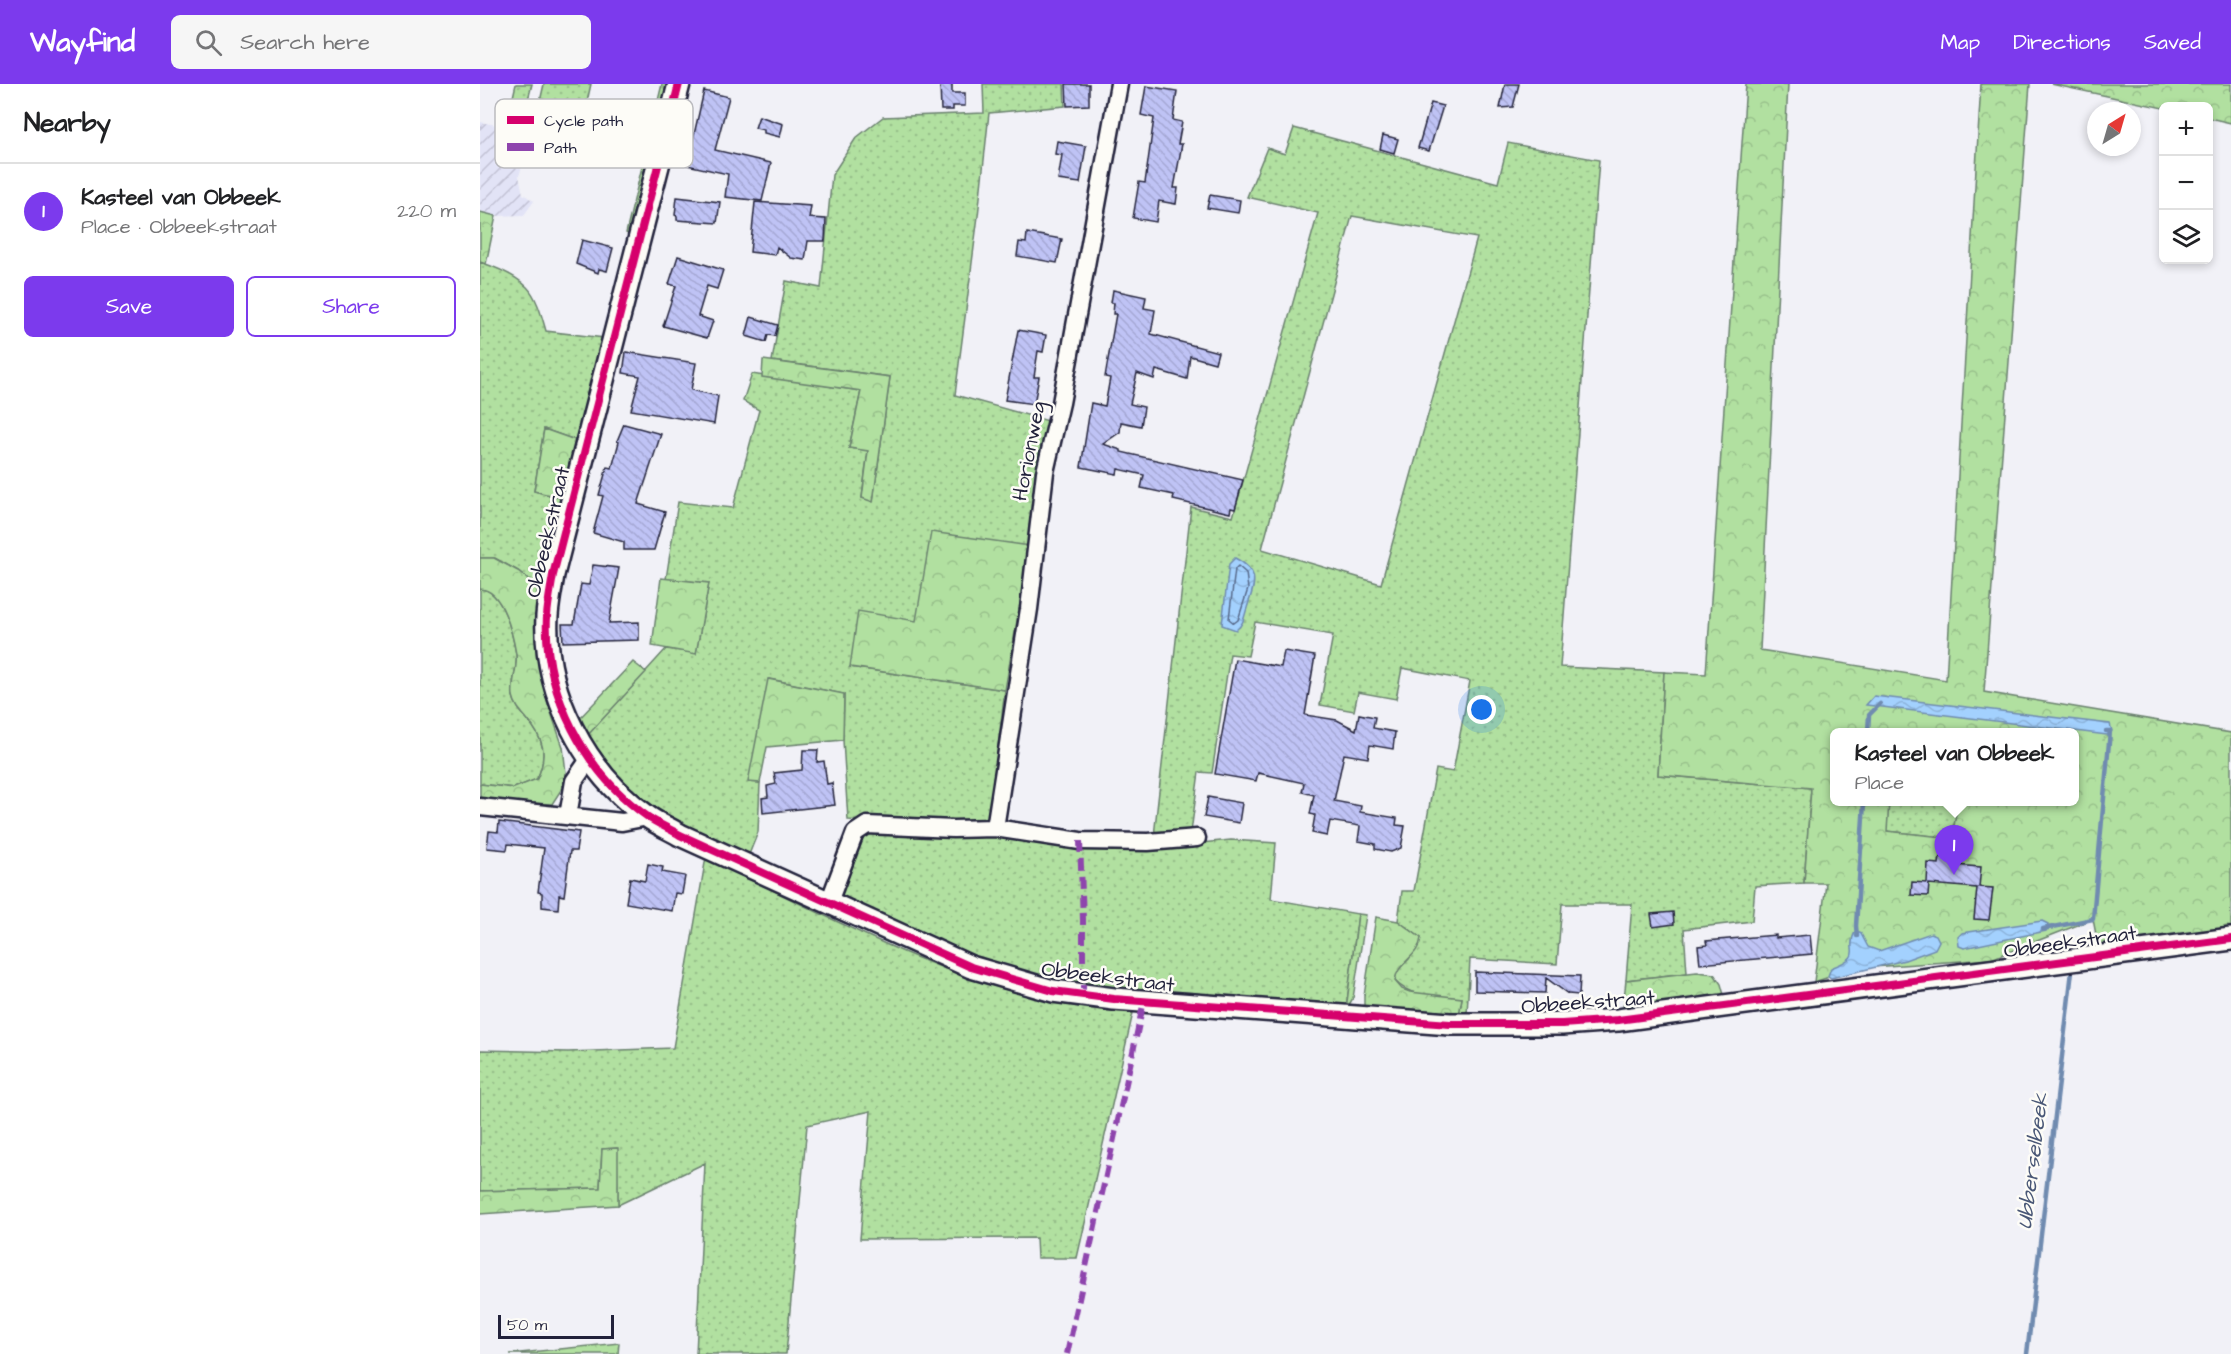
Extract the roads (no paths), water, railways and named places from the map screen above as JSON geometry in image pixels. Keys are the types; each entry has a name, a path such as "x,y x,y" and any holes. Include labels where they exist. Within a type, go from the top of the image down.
{"street":[{"name":"Obbeekstraat","path":"676,99 680,84"},
{"name":"Horionweg","path":"995,828 1029,609 1045,472 1060,403 1119,84"},
{"name":"Obbeekstraat","path":"658,168 553,575 547,615 548,644 555,681 567,719 590,758 626,799 648,817 680,835 971,967 1053,991 1114,999 1450,1024 1529,1025 1618,1020 2231,939"},
{"path":"568,816 574,781 590,758"},
{"path":"480,807 622,822 648,817"},
{"path":"829,902 855,833 867,825 953,829 995,828 1080,841 1148,842 1197,838"}],"water":[{"path":"1235,558 1249,568 1254,580 1243,620 1236,630 1222,625 1229,564"},
{"path":"1874,696 2110,724 2112,731 2107,735 2079,732 2079,728 2051,728 1866,705"},
{"path":"2042,921 2048,924 2046,931 1964,948 1959,946 1958,937 1962,933"},
{"path":"1855,932 1860,932 1868,947 1879,951 1931,933 1936,935 1939,941 1935,949 1905,960 1831,978 1828,976 1831,968 1852,956 1852,939"}],"waterway":[{"path":"1868,728 1869,715 1880,704"},
{"path":"2043,929 2093,919 2110,731 2106,731"},
{"path":"1857,936 1864,806"},
{"name":"Ubberselbeek","path":"2027,1354 2072,971"}],"place":[{"name":"Kasteel van Obbeek","path":"1954,875"}]}
